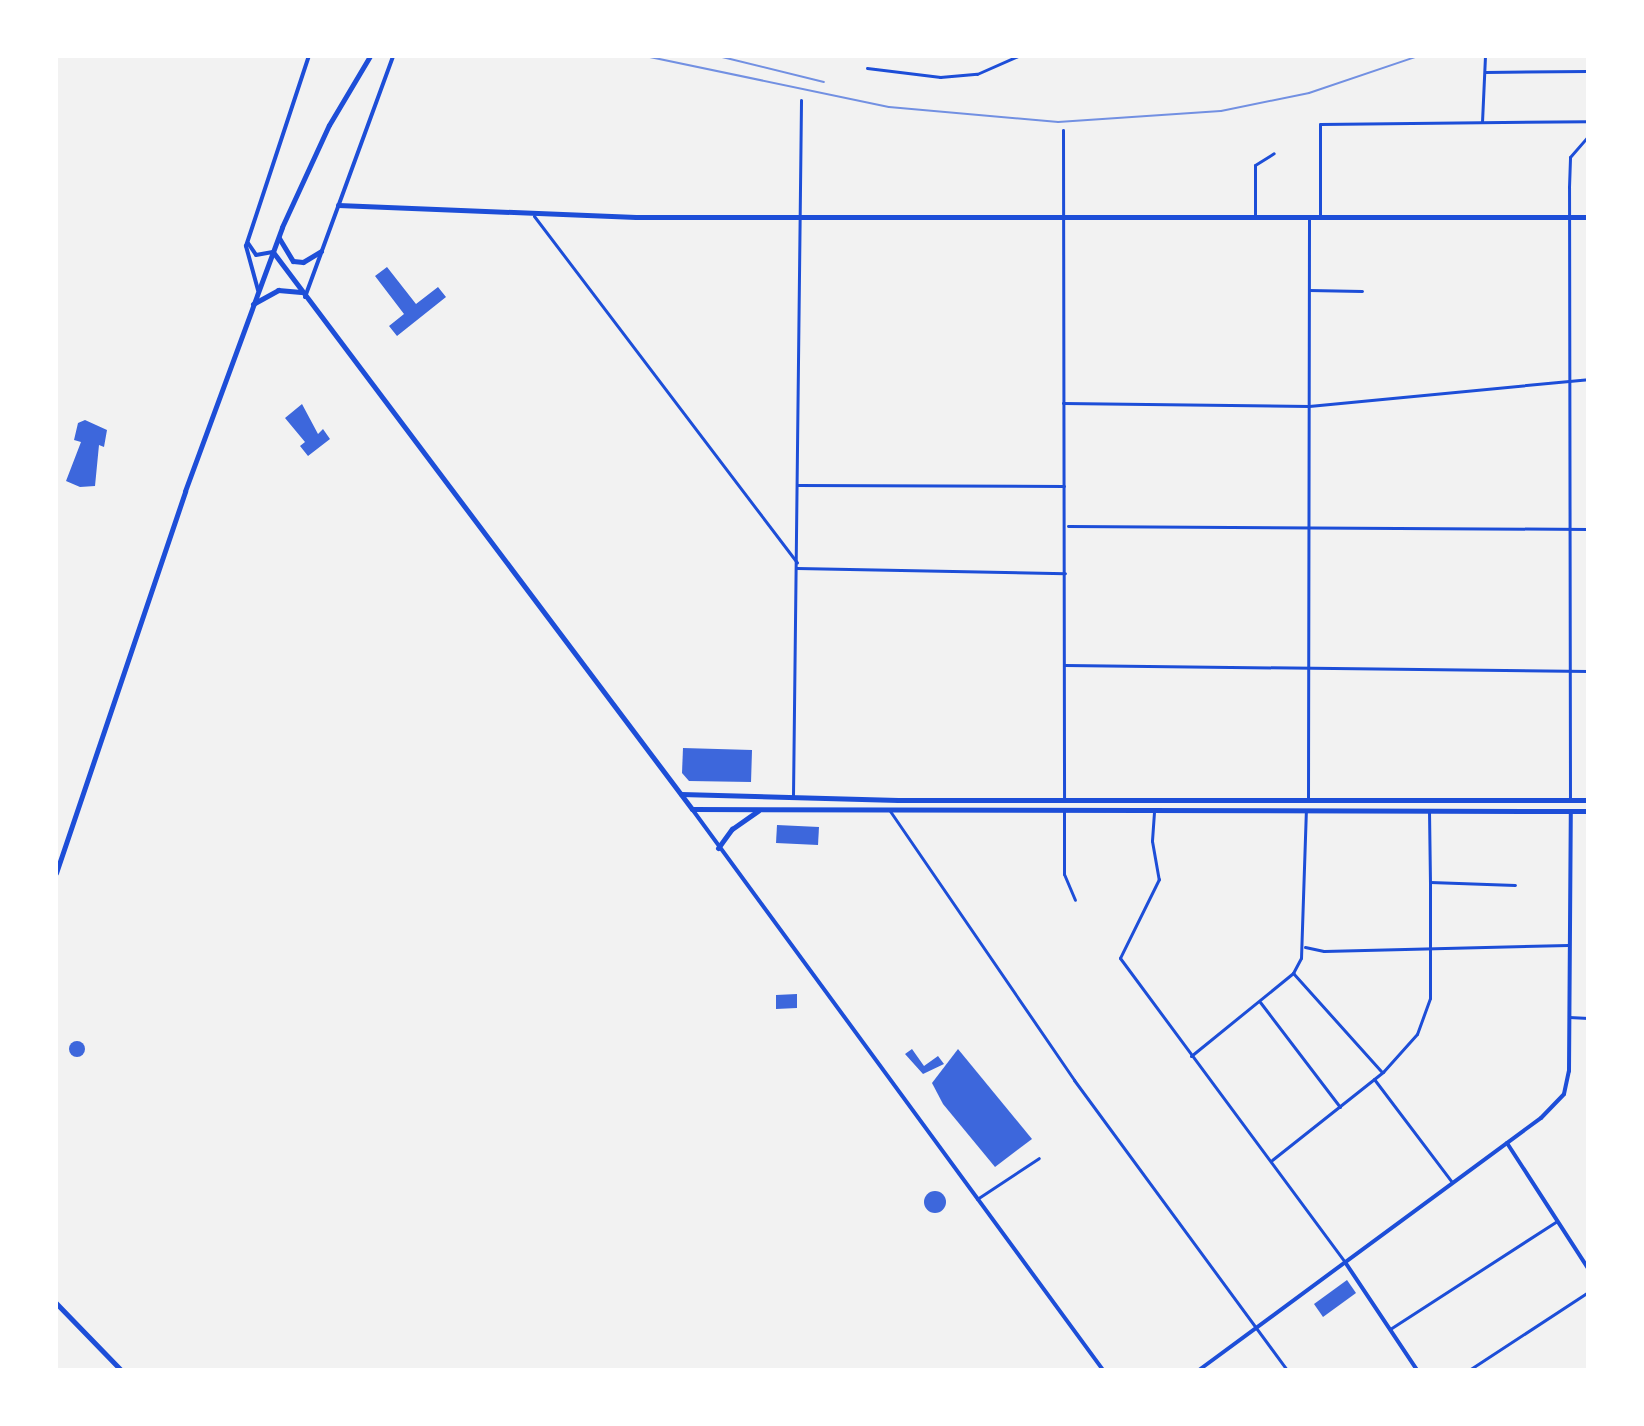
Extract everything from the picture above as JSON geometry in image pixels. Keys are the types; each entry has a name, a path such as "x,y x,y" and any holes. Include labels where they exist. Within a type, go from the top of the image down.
{"main road":[{"path":"56,873 252,304 282,227 329,125 370,56"},
{"path":"338,205 534,216 1063,219 1588,217"},
{"path":"279,238 293,261 303,262 321,251"},
{"path":"273,252 692,809 1588,811"},
{"path":"252,304 278,290 303,295"},
{"path":"680,794 1064,800 1588,800"},
{"path":"718,848 732,829 758,811"},
{"path":"56,1303 121,1370"}],"street":[{"path":"258,290 247,240 309,56"},
{"path":"303,295 393,56"},
{"path":"867,68 940,77 977,74 1018,56"},
{"path":"1482,122 1485,56"},
{"path":"1485,72 1588,71"},
{"path":"793,798 797,216 801,100"},
{"path":"1320,218 1320,124 1588,121"},
{"path":"1063,130 1063,403 1067,526 1064,800"},
{"path":"1570,800 1568,217 1570,157 1588,136"},
{"path":"1255,218 1256,162 1274,153"},
{"path":"534,216 797,565"},
{"path":"1308,800 1309,218"},
{"path":"247,240 256,255 273,252"},
{"path":"1309,290 1362,291"},
{"path":"1063,403 1309,406 1588,379"},
{"path":"797,485 1064,486"},
{"path":"1067,526 1588,529"},
{"path":"797,565 1065,573"},
{"path":"1065,665 1588,671"},
{"path":"692,809 1103,1370"},
{"path":"1199,1370 1507,1143 1564,1094 1569,1017 1571,810"},
{"path":"890,811 1074,1080 1287,1370"},
{"path":"1064,811 1064,874 1075,900"},
{"path":"1155,811 1152,841 1159,879 1149,908 1119,953 1191,1056 1345,1262 1417,1370"},
{"path":"1191,1056 1293,973 1305,947 1306,811"},
{"path":"1271,1161 1383,1072 1417,1034 1430,998 1429,811"},
{"path":"1430,882 1515,885"},
{"path":"1305,947 1324,951 1569,945"},
{"path":"1293,973 1383,1072"},
{"path":"1260,1002 1340,1107"},
{"path":"1569,1017 1588,1018"},
{"path":"1374,1079 1452,1182"},
{"path":"1507,1143 1588,1268"},
{"path":"977,1199 1039,1158"},
{"path":"1390,1329 1557,1221"},
{"path":"1469,1370 1588,1292"}],"building":[{"path":"387,267 416,304 438,287 446,297 397,336 389,326 404,314 375,276"},
{"path":"302,404 318,434 323,429 330,439 308,456 300,446 305,442 285,418"},
{"path":"85,420 107,430 104,447 99,445 95,486 80,487 66,481 81,442 74,440 78,423"},
{"path":"683,748 752,750 751,782 689,781 682,773"},
{"path":"777,825 819,827 818,845 776,843"},
{"path":"797,994 797,1008 776,1009 776,995"},
{"path":"77,1041 83,1043 83,1055 77,1057 71,1055 69,1049 71,1043"},
{"path":"912,1049 924,1066 938,1056 944,1064 923,1074 905,1054"},
{"path":"958,1049 1032,1139 995,1167 943,1104 932,1083"},
{"path":"935,1191 943,1194 946,1202 943,1210 935,1213 927,1210 924,1202 927,1194"},
{"path":"1347,1280 1356,1293 1323,1317 1314,1304"}],"railway":[{"path":"645,56 889,107 1058,122 1221,111 1309,93 1418,56"},
{"path":"718,56 824,82"}]}
